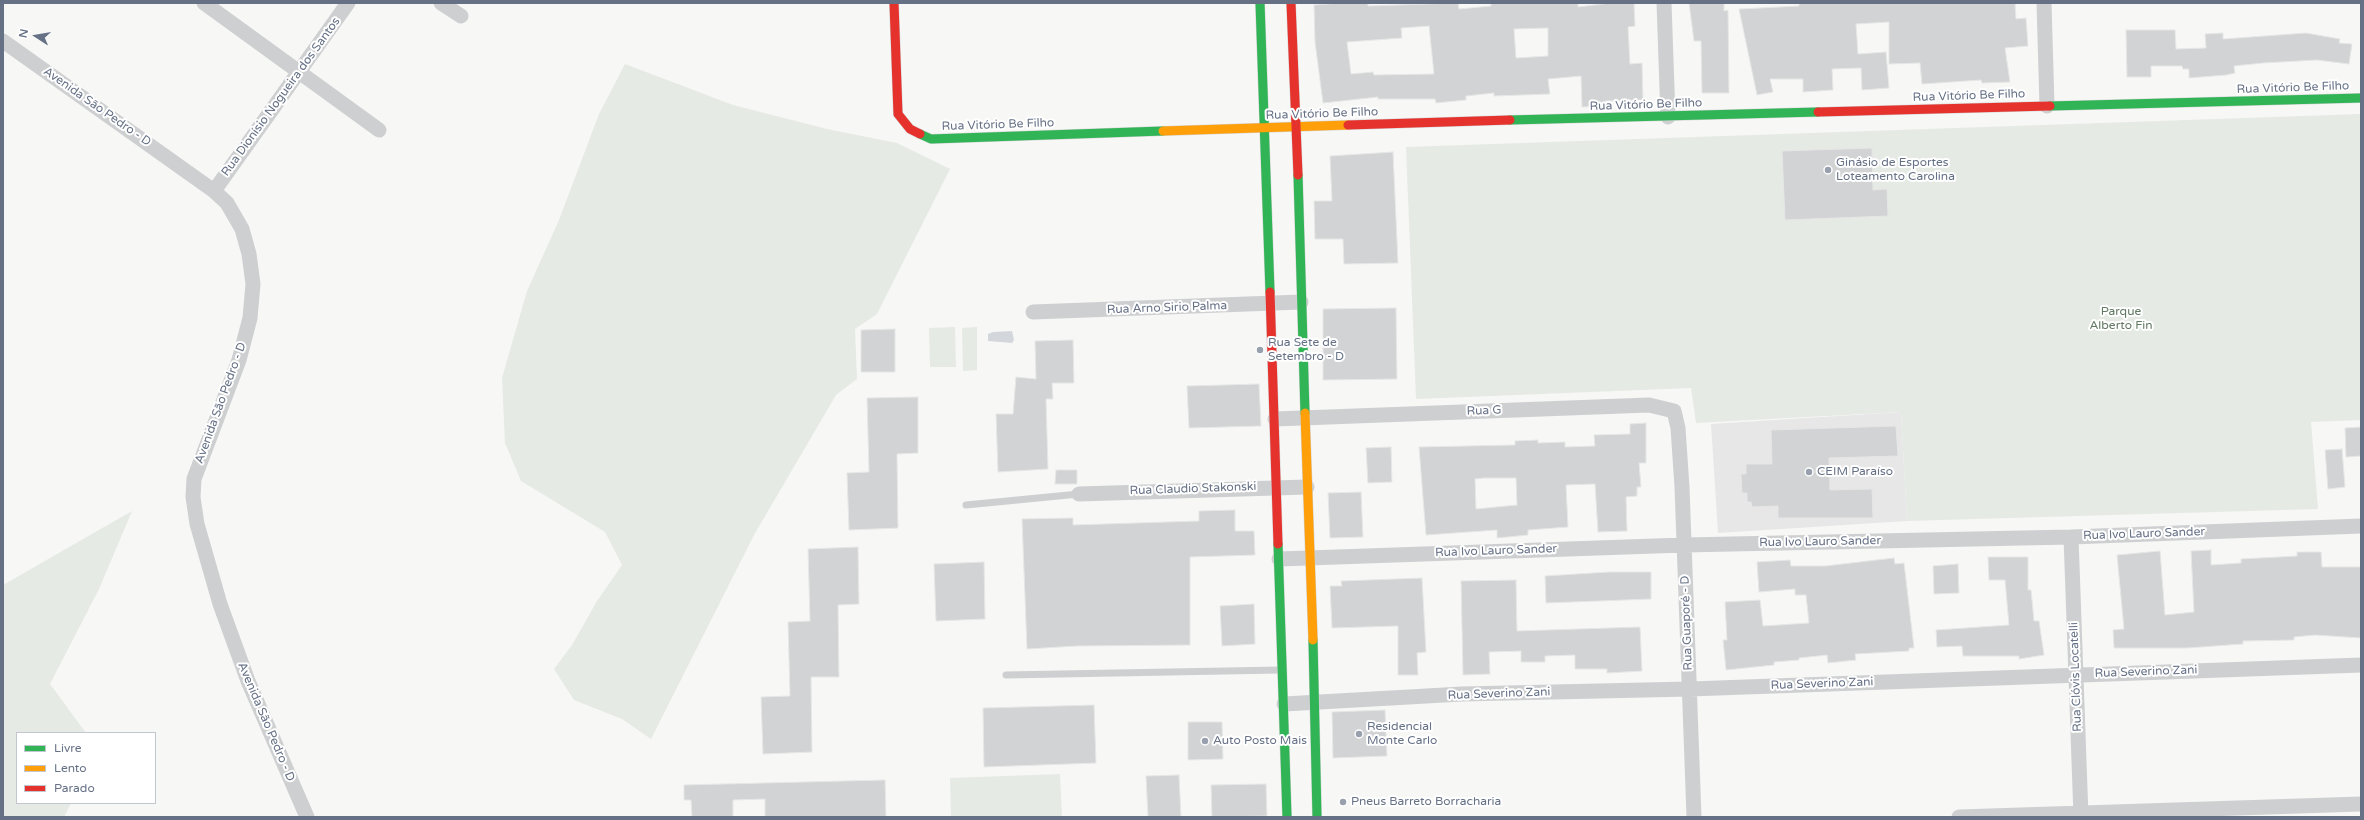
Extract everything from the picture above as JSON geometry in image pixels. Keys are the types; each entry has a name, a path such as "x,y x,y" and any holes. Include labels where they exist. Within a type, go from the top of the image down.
{"street":[{"path":"204,3 379,130"},
{"name":"Rua Dionísio Nogueira dos Santos","path":"214,191 348,3"},
{"path":"441,3 460,16"},
{"name":"Rua Vitório Be Filho","path":"894,3 898,114 910,129 931,139 1265,129 1297,126 2361,98"},
{"path":"1260,3 1272,250 1270,304 1287,817"},
{"path":"1291,3 1297,126 1296,247 1301,302 1311,558 1318,817"},
{"path":"1664,3 1668,116"},
{"path":"2044,3 2047,106"},
{"name":"Avenida São Pedro - D","path":"3,41 214,191 227,203 242,229 249,254 253,284 250,318 239,360 194,479 193,497 197,524 220,604 248,681 306,817"},
{"name":"Rua Arno Sirio Palma","path":"1034,312 1301,302"},
{"name":"Rua G","path":"1275,419 1649,405 1674,412 1678,428"},
{"name":"Rua Guaporé - D","path":"1678,428 1690,689 1694,817"},
{"name":"Rua Claudio Stakonski","path":"1079,494 1307,486"},
{"name":"Rua Ivo Lauro Sander","path":"1279,559 1684,545 2071,537 2361,526"},
{"name":"Rua Clóvis Locatelli","path":"2071,537 2081,815"},
{"name":"Rua Severino Zani","path":"1284,704 1462,694 1690,689 2361,665"},
{"path":"1959,817 2081,815 2361,804"}],"lane":[{"path":"966,505 1079,494"},
{"path":"1006,675 1282,670"}],"shaded area":[{"path":"1012,331 1014,340 1012,343 988,341 988,334 993,332"},
{"name":"CEIM Paraíso","path":"1901,412 1907,521 1718,533 1711,424"}],"green space":[{"path":"625,64 733,105 827,129 897,143 950,169 877,314 855,329 857,379 836,395 754,535 651,739 622,719 574,700 554,669 572,645 597,601 622,565 605,532 521,481 505,443 502,378 527,291 559,220 599,114"},
{"name":"Parque Alberto Fin","path":"2361,114 2361,420 2311,422 2318,509 1907,521 1901,412 1696,423 1691,388 1416,399 1406,147"},
{"path":"955,327 956,367 930,367 929,328"},
{"path":"977,327 977,370 963,371 962,328"},
{"path":"132,511 99,589 50,684 85,732 16,732 16,804 70,804 64,817 3,817 3,585"},
{"path":"1060,774 1062,817 951,817 950,778"}],"building":[{"path":"1368,3 1368,6 1458,3 1459,9 1491,6 1491,3 1578,3 1578,7 1611,3 1634,3 1635,26 1628,27 1630,64 1642,63 1643,100 1605,101 1605,106 1582,107 1581,76 1548,79 1550,94 1494,96 1494,93 1466,96 1466,100 1436,103 1435,99 1378,99 1378,97 1323,103 1315,42 1314,5","holes":["1429,26 1434,74 1374,75 1373,72 1351,74 1347,42 1402,38 1401,28","1548,28 1548,56 1516,58 1514,29"]},
{"path":"1689,3 1724,3 1724,11 1728,10 1729,93 1702,93 1701,41 1694,41"},
{"path":"1799,3 2015,3 2016,19 2026,18 2028,46 2005,48 2010,82 1982,83 1981,80 1922,84 1920,63 1889,64 1889,22 1856,24 1858,54 1886,52 1889,88 1862,90 1861,68 1832,69 1833,90 1803,92 1803,79 1770,79 1773,92 1757,95 1739,9 1799,6"},
{"path":"2126,30 2175,30 2176,49 2206,48 2205,34 2223,33 2223,39 2306,33 2340,39 2339,43 2352,44 2349,64 2317,60 2263,63 2234,66 2235,73 2226,75 2189,78 2189,69 2183,69 2182,66 2151,66 2151,77 2127,77"},
{"name":"Ginásio de Esportes Loteamento Carolina","path":"1872,148 1873,190 1887,189 1888,216 1785,220 1782,151"},
{"path":"1393,152 1398,263 1344,264 1343,239 1315,239 1314,201 1332,201 1330,156"},
{"path":"1396,308 1397,379 1323,380 1323,309"},
{"path":"895,329 895,372 861,372 861,330"},
{"path":"1073,340 1074,383 1052,383 1053,399 1046,399 1048,469 998,472 996,414 1013,414 1016,377 1036,379 1035,341"},
{"path":"1259,384 1261,426 1189,428 1187,386"},
{"path":"918,397 918,453 897,454 898,528 849,530 847,473 869,472 867,398"},
{"path":"1646,423 1646,463 1639,463 1641,487 1637,487 1637,496 1626,497 1627,531 1598,532 1595,484 1566,485 1568,527 1528,530 1528,535 1497,538 1497,530 1426,535 1419,447 1515,445 1515,441 1538,440 1538,443 1565,442 1565,447 1595,446 1594,435 1630,434 1630,424","holes":["1516,478 1517,505 1476,509 1475,479"]},
{"path":"1896,426 1898,456 1829,458 1830,490 1872,489 1873,518 1778,518 1778,506 1752,507 1751,502 1747,502 1747,493 1742,493 1741,474 1746,474 1746,464 1772,464 1771,430"},
{"path":"2361,427 2361,456 2346,457 2345,428"},
{"path":"1391,447 1392,482 1368,483 1366,448"},
{"path":"2342,449 2345,487 2328,489 2325,450"},
{"path":"1056,470 1077,470 1077,484 1055,484"},
{"path":"1361,492 1363,537 1330,538 1328,493"},
{"path":"1235,510 1235,531 1254,531 1255,555 1190,557 1190,645 1077,646 1027,649 1022,519 1073,518 1073,525 1199,521 1199,511"},
{"path":"858,547 859,604 838,605 839,677 811,677 812,752 763,754 761,697 790,696 788,622 810,621 808,549"},
{"path":"2211,550 2211,565 2241,563 2241,559 2297,556 2297,552 2321,552 2322,567 2361,567 2361,638 2315,635 2294,637 2294,640 2243,641 2243,644 2187,648 2114,648 2113,630 2124,629 2117,555 2160,551 2165,615 2194,612 2191,551"},
{"path":"1988,557 2028,557 2028,590 2031,590 2034,621 2039,621 2044,655 2019,659 2019,656 1963,656 1962,646 1937,647 1936,630 2009,625 2005,580 1989,580"},
{"path":"1894,558 1895,564 1904,563 1914,648 1909,648 1909,651 1855,654 1856,660 1828,663 1827,655 1799,658 1799,660 1774,662 1774,665 1726,670 1723,640 1727,640 1725,602 1760,600 1763,626 1809,623 1806,595 1795,595 1795,589 1759,592 1757,562 1790,560 1791,566 1825,566"},
{"path":"984,562 985,619 936,621 934,564"},
{"path":"1958,564 1959,593 1934,594 1933,566"},
{"path":"1609,572 1651,572 1651,599 1546,603 1545,576"},
{"path":"1422,578 1426,652 1417,653 1418,675 1398,675 1398,626 1332,628 1330,586 1342,586 1341,581"},
{"path":"1516,580 1517,631 1640,627 1642,671 1607,673 1607,669 1575,669 1575,655 1545,656 1545,662 1521,662 1521,651 1489,652 1490,674 1463,675 1461,581"},
{"path":"1254,604 1255,644 1222,646 1220,606"},
{"path":"1094,705 1096,763 984,767 983,708"},
{"name":"Residencial Monte Carlo","path":"1385,710 1387,756 1333,758 1332,712"},
{"name":"Auto Posto Mais","path":"1188,722 1222,722 1223,759 1188,760"},
{"path":"1179,775 1181,817 1148,817 1146,776"},
{"path":"885,780 886,817 765,817 765,799 733,800 733,817 692,817 691,800 684,800 684,785"},
{"path":"1266,784 1267,816 1212,817 1211,785"}],"traffic: fast":[{"path":"1260,3 1270,292"},
{"path":"2050,106 2361,98"},
{"path":"1510,120 1818,112"},
{"path":"920,134 931,139 1163,131"},
{"path":"1298,175 1305,413"},
{"path":"1278,544 1287,817"},
{"path":"1313,640 1317,817"}],"traffic: slow":[{"path":"1163,131 1348,125"},
{"path":"1305,413 1313,640"}],"traffic: jam":[{"path":"894,3 898,114 910,129 920,134"},
{"path":"1291,3 1298,175"},
{"path":"1818,112 2050,106"},
{"path":"1348,125 1510,120"},
{"path":"1270,292 1278,544"}],"place":[{"name":"Ginásio de Esportes Loteamento Carolina","path":"1828,170"},
{"name":"Rua Sete de Setembro - D","path":"1260,350"},
{"name":"CEIM Paraíso","path":"1809,472"},
{"name":"Residencial Monte Carlo","path":"1359,734"},
{"name":"Auto Posto Mais","path":"1205,741"},
{"name":"Pneus Barreto Borracharia","path":"1343,802"}]}
